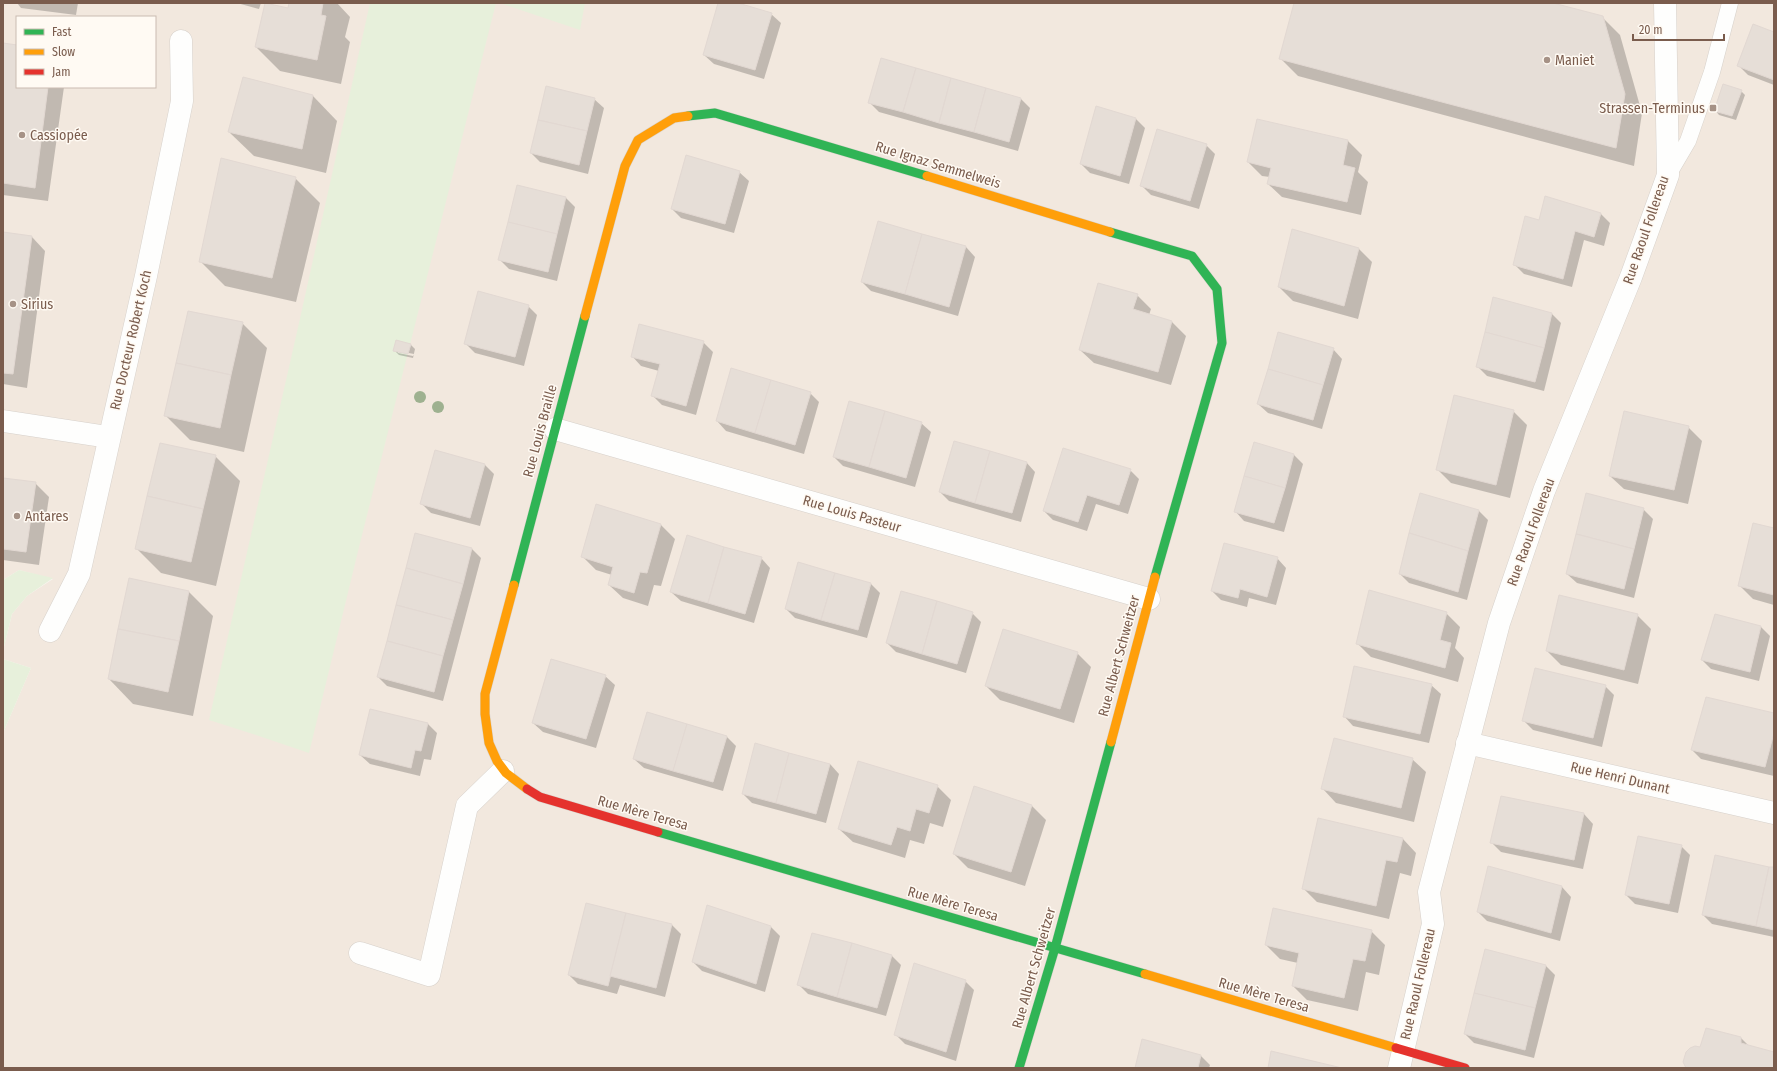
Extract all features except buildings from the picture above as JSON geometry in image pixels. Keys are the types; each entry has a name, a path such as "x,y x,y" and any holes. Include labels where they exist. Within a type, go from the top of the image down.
{"street":[{"name":"Rue Raoul Follereau","path":"1401,1059 1432,924 1429,892 1499,623 1544,491 1630,277 1668,175 1665,3"},
{"name":"Rue Docteur Robert Koch","path":"50,631 79,574 108,437 146,276 182,101 181,41"},
{"name":"Rue Ignaz Semmelweis","path":"674,118 715,113 1192,256"},
{"name":"Rue Louis Braille","path":"503,771 488,744 484,724 485,694 626,166 638,140 674,118"},
{"name":"Rue Albert Schweitzer","path":"1018,1068 1055,948 1149,599 1222,343 1217,289 1192,256"},
{"path":"3,421 108,437"},
{"name":"Rue Louis Pasteur","path":"555,429 1149,599"},
{"name":"Rue Henri Dunant","path":"1467,743 1774,812"},
{"path":"360,953 429,975 467,806 503,771"},
{"name":"Rue Mère Teresa","path":"503,771 540,797 1055,948 1401,1059 1465,1068"}],"lane":[{"path":"1668,175 1690,134 1712,72 1730,3"}],"shaded area":[{"path":"3,3 1774,3 1774,1068 3,1068 3,733 31,668 3,659 3,651 12,614 27,596 53,579 19,570 3,580"}],"green space":[{"path":"370,3 496,3 360,543 309,753 209,720"},
{"path":"500,3 585,3 580,30"},
{"path":"19,570 53,578 27,596 12,614 3,651 3,580"},
{"path":"3,659 31,668 3,733"}],"traffic: fast":[{"path":"688,116 715,113 927,176"},
{"path":"1110,232 1192,256 1217,289 1222,343 1155,577"},
{"path":"514,585 585,316"},
{"path":"1019,1068 1055,948 1111,742"},
{"path":"658,832 1145,974"}],"traffic: slow":[{"path":"585,316 625,166 638,140 674,118 688,116"},
{"path":"927,176 1110,232"},
{"path":"1111,742 1155,577"},
{"path":"514,585 485,694 485,714 489,743 497,761 506,773 527,789"},
{"path":"1145,974 1396,1048"}],"traffic: jam":[{"path":"527,789 540,797 658,832"},
{"path":"1396,1048 1465,1068"}],"place":[{"name":"Maniet","path":"1547,60"},
{"name":"Strassen-Terminus","path":"1713,108"},
{"name":"Cassiopée","path":"22,135"},
{"name":"Sirius","path":"13,304"},
{"name":"Antares","path":"17,516"}]}
